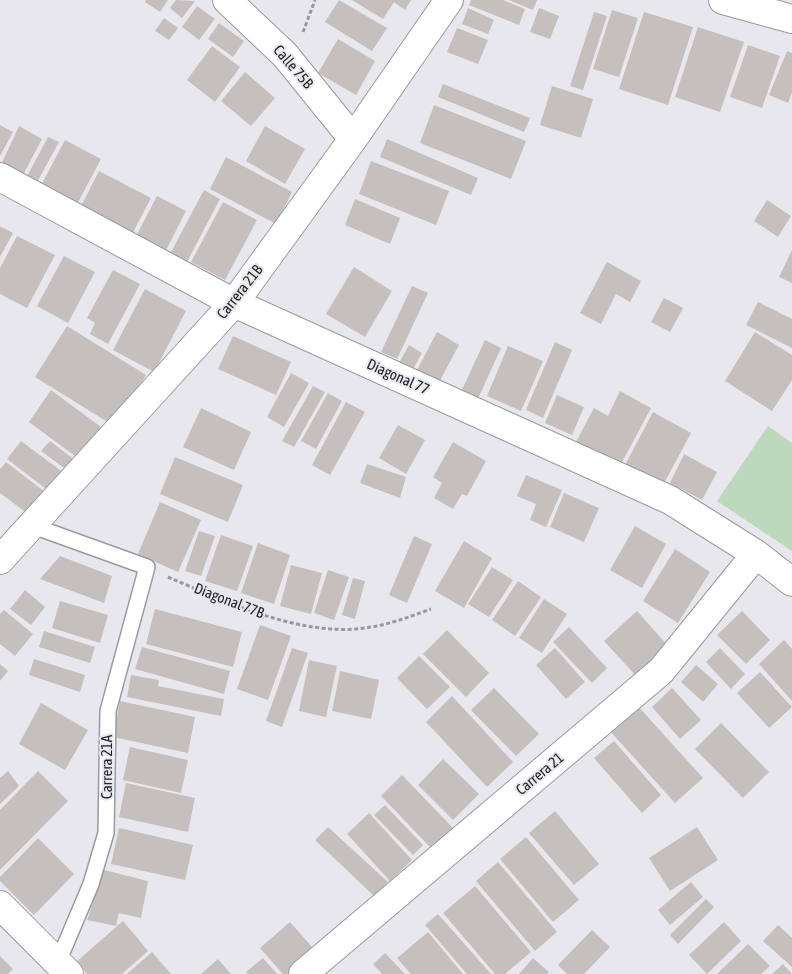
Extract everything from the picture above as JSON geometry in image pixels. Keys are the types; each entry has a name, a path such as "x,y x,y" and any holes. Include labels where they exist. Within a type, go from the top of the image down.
{"street":[{"name":"Calle 75B","path":"227,0 285,55 353,139"},
{"name":"Carrera 21B","path":"13,539 234,303 353,139 449,0"},
{"path":"723,0 792,19"},
{"name":"Diagonal 77","path":"0,177 234,303 670,500 756,554 792,582"},
{"name":"Carrera 21","path":"303,974 661,671 756,554"},
{"path":"0,905 63,968"}],"lane":[{"path":"13,539 147,567"},
{"name":"Carrera 21A","path":"63,968 106,833 108,711 147,567"}],"path":[{"name":"Diagonal 77B","path":"147,567 213,596 268,616 321,628 364,629 396,622 431,609"}],"green space":[{"path":"768,426 792,443 792,551 717,501"}],"building":[{"path":"146,0 168,0 160,12 145,2"},
{"path":"176,0 195,1 182,18 170,8"},
{"path":"339,0 387,28 372,51 325,22"},
{"path":"352,0 411,0 405,10 394,2 383,19"},
{"path":"471,0 503,0 525,9 519,25 469,5"},
{"path":"509,0 537,0 533,10"},
{"path":"197,6 215,19 199,40 182,27"},
{"path":"468,8 494,20 488,34 462,24"},
{"path":"539,8 559,16 550,39 530,32"},
{"path":"612,10 638,18 619,77 593,69"},
{"path":"594,12 607,16 583,90 570,86"},
{"path":"644,12 693,27 668,105 619,89"},
{"path":"164,18 178,28 169,40 155,31"},
{"path":"219,23 244,41 233,57 208,39"},
{"path":"698,27 744,42 720,112 675,97"},
{"path":"457,28 488,40 478,64 447,52"},
{"path":"338,39 375,61 356,95 318,73"},
{"path":"748,45 780,56 762,108 730,97"},
{"path":"212,46 240,67 215,102 187,80"},
{"path":"787,51 792,53 792,92 788,103 769,95"},
{"path":"245,72 275,98 251,126 221,101"},
{"path":"443,84 530,118 524,132 438,97"},
{"path":"552,86 593,99 581,138 540,125"},
{"path":"434,105 526,141 511,179 420,143"},
{"path":"0,125 13,132 0,156"},
{"path":"19,126 42,139 21,179 0,167"},
{"path":"265,126 305,149 285,184 246,161"},
{"path":"48,137 59,142 35,186 25,180"},
{"path":"387,139 478,178 471,195 380,157"},
{"path":"65,140 101,159 74,210 38,191"},
{"path":"226,157 292,192 276,224 210,189"},
{"path":"371,161 449,191 436,225 359,194"},
{"path":"99,171 151,198 129,240 78,212"},
{"path":"204,190 220,199 187,262 170,254"},
{"path":"157,196 186,211 161,260 132,244"},
{"path":"355,199 400,218 390,244 345,225"},
{"path":"767,200 791,216 778,237 754,221"},
{"path":"223,202 257,220 225,280 191,262"},
{"path":"0,226 13,233 0,257"},
{"path":"17,236 55,255 27,308 0,294 0,268"},
{"path":"792,250 792,283 779,277"},
{"path":"64,256 95,272 68,323 37,306"},
{"path":"607,262 641,281 630,302 616,294 601,324 580,313"},
{"path":"354,267 392,291 365,337 326,314"},
{"path":"113,270 140,284 108,344 90,334 95,323 87,318"},
{"path":"412,286 428,293 397,359 381,352"},
{"path":"145,289 186,311 154,372 113,350"},
{"path":"664,298 683,308 670,332 651,322"},
{"path":"758,302 792,319 792,348 746,325"},
{"path":"67,326 146,375 114,426 35,377"},
{"path":"437,332 459,345 438,384 416,372"},
{"path":"755,332 792,355 792,380 772,411 725,381"},
{"path":"233,336 291,362 276,395 218,369"},
{"path":"485,340 501,348 477,401 460,394"},
{"path":"555,342 572,350 543,418 526,410"},
{"path":"409,345 422,353 412,371 399,363"},
{"path":"508,346 543,361 521,411 487,396"},
{"path":"291,373 309,383 284,427 267,417"},
{"path":"313,386 325,392 294,447 282,441"},
{"path":"51,390 101,427 79,459 29,422"},
{"path":"620,391 651,408 620,466 576,442 594,408 608,416"},
{"path":"328,393 342,401 316,449 301,441"},
{"path":"557,395 584,407 572,435 545,423"},
{"path":"346,402 365,412 330,475 312,465"},
{"path":"201,408 251,432 234,470 183,447"},
{"path":"653,412 691,433 661,489 623,469"},
{"path":"398,425 425,440 406,474 379,458"},
{"path":"21,441 64,473 50,492 7,459"},
{"path":"50,441 75,460 67,470 41,451"},
{"path":"453,442 486,461 467,496 462,494 453,509 434,498 442,483 433,477"},
{"path":"684,454 717,472 702,500 670,483"},
{"path":"175,457 243,485 228,522 160,494"},
{"path":"6,462 45,492 28,514 0,493 0,469"},
{"path":"367,464 406,477 400,498 360,483"},
{"path":"526,475 562,490 546,527 530,520 536,504 517,496"},
{"path":"564,493 599,508 584,542 550,527"},
{"path":"160,502 201,520 178,572 138,554"},
{"path":"635,526 666,544 642,588 610,570"},
{"path":"199,531 215,536 201,576 185,571"},
{"path":"221,535 253,546 237,591 205,581"},
{"path":"414,536 432,544 407,603 389,595"},
{"path":"464,541 492,558 464,608 435,591"},
{"path":"258,543 290,555 274,604 241,593"},
{"path":"675,549 710,572 678,623 643,601"},
{"path":"60,556 112,576 104,603 40,579"},
{"path":"291,565 322,573 311,614 280,606"},
{"path":"492,567 513,580 489,617 468,604"},
{"path":"328,570 349,577 334,620 314,613"},
{"path":"353,578 365,581 355,619 342,615"},
{"path":"518,581 541,597 515,636 492,620"},
{"path":"25,590 45,607 31,625 10,609"},
{"path":"544,599 567,614 542,653 519,638"},
{"path":"60,601 108,615 100,643 52,628"},
{"path":"155,609 242,632 233,667 146,644"},
{"path":"4,610 33,634 15,656 0,644 0,614"},
{"path":"637,611 669,647 637,677 604,641"},
{"path":"742,611 770,640 746,664 717,635"},
{"path":"260,625 291,636 268,700 237,689"},
{"path":"569,627 607,668 592,683 553,642"},
{"path":"447,630 489,673 466,697 423,654"},
{"path":"44,631 95,647 90,663 39,647"},
{"path":"784,640 792,649 792,701 759,664"},
{"path":"142,647 230,671 224,694 135,669"},
{"path":"292,648 308,653 282,727 266,721"},
{"path":"555,648 585,682 566,699 536,665"},
{"path":"720,648 745,674 731,689 706,662"},
{"path":"419,656 450,687 427,709 397,678"},
{"path":"34,659 85,675 80,692 29,675"},
{"path":"309,660 337,666 326,717 299,711"},
{"path":"0,664 8,671 0,681"},
{"path":"696,665 718,684 703,702 681,682"},
{"path":"340,671 379,680 371,719 332,711"},
{"path":"760,672 792,707 769,728 737,693"},
{"path":"131,675 159,680 158,686 224,699 221,716 127,697"},
{"path":"494,688 539,734 516,756 471,710"},
{"path":"672,688 701,720 680,739 652,707"},
{"path":"452,696 513,762 487,787 426,722"},
{"path":"120,701 195,717 188,753 113,737"},
{"path":"41,703 88,730 65,770 19,744"},
{"path":"637,705 703,778 675,803 609,730"},
{"path":"721,723 769,772 743,798 695,749"},
{"path":"614,741 661,795 642,813 594,758"},
{"path":"130,747 188,760 181,793 123,780"},
{"path":"443,759 479,794 453,820 418,785"},
{"path":"8,771 19,786 0,804 0,778"},
{"path":"38,771 68,801 0,870 0,810"},
{"path":"402,775 453,828 431,848 381,796"},
{"path":"126,783 195,798 188,832 119,817"},
{"path":"385,805 423,845 413,855 374,815"},
{"path":"555,811 599,864 574,885 529,833"},
{"path":"369,813 412,860 390,881 347,834"},
{"path":"328,827 388,882 374,896 315,840"},
{"path":"697,827 718,860 670,891 649,858"},
{"path":"119,828 193,845 185,880 111,864"},
{"path":"526,837 579,900 553,922 500,859"},
{"path":"38,838 74,874 34,915 0,881 0,877"},
{"path":"498,862 557,932 535,951 476,881"},
{"path":"104,870 148,881 141,918 119,913 116,926 87,920"},
{"path":"691,882 703,897 670,925 658,910"},
{"path":"475,886 531,952 505,974 495,974 443,913"},
{"path":"706,899 714,907 678,944 670,935"},
{"path":"438,914 491,974 467,974 425,925"},
{"path":"123,921 148,951 122,974 87,974 76,962"},
{"path":"290,922 319,955 297,974 283,974 260,948"},
{"path":"724,922 741,941 707,974 689,955"},
{"path":"778,925 792,938 792,967 763,941"},
{"path":"592,930 610,947 584,974 567,974 558,965"},
{"path":"428,932 463,974 411,974 397,958"},
{"path":"748,944 770,966 761,974 717,974"},
{"path":"152,952 171,974 127,974"},
{"path":"385,953 405,974 382,974 373,964"},
{"path":"0,956 13,969 8,974 0,974"},
{"path":"263,958 277,974 248,974 246,972"},
{"path":"533,958 549,972 547,974 519,974"},
{"path":"218,959 231,974 201,974"},
{"path":"783,964 792,974 772,974"}]}
